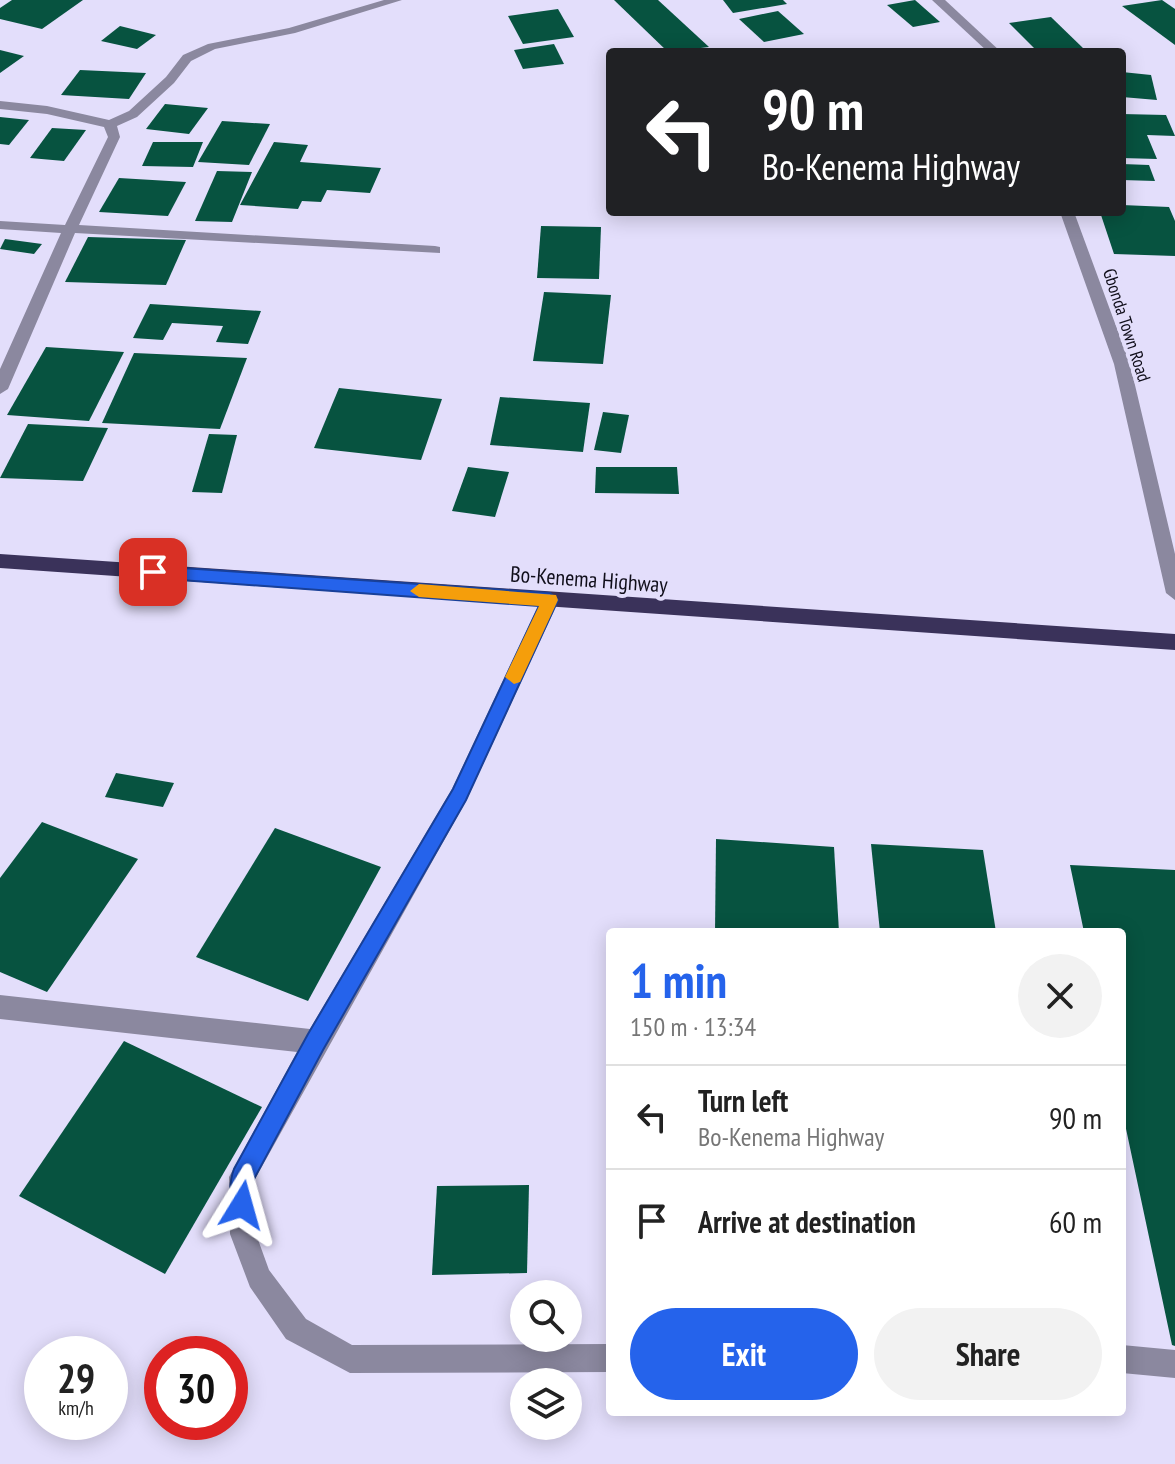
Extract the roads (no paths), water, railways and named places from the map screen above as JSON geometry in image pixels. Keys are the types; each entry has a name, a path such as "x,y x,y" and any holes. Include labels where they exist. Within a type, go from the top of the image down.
{"highway":[{"name":"Bo-Kenema Highway","path":"0,561 1175,642"}],"street":[{"path":"0,105 47,110 110,124 133,114 170,80 187,58 212,46 291,31 396,0"},
{"path":"938,0 991,48"},
{"path":"0,389 16,347 114,137 110,124"},
{"name":"Gbonda Town Road","path":"1068,216 1122,364 1175,593"},
{"path":"0,225 435,250"},
{"path":"550,600 459,795 242,1177 243,1234 259,1278 296,1329 350,1359 606,1358"},
{"path":"0,1007 316,1042"},
{"path":"1126,1359 1175,1364"}]}
